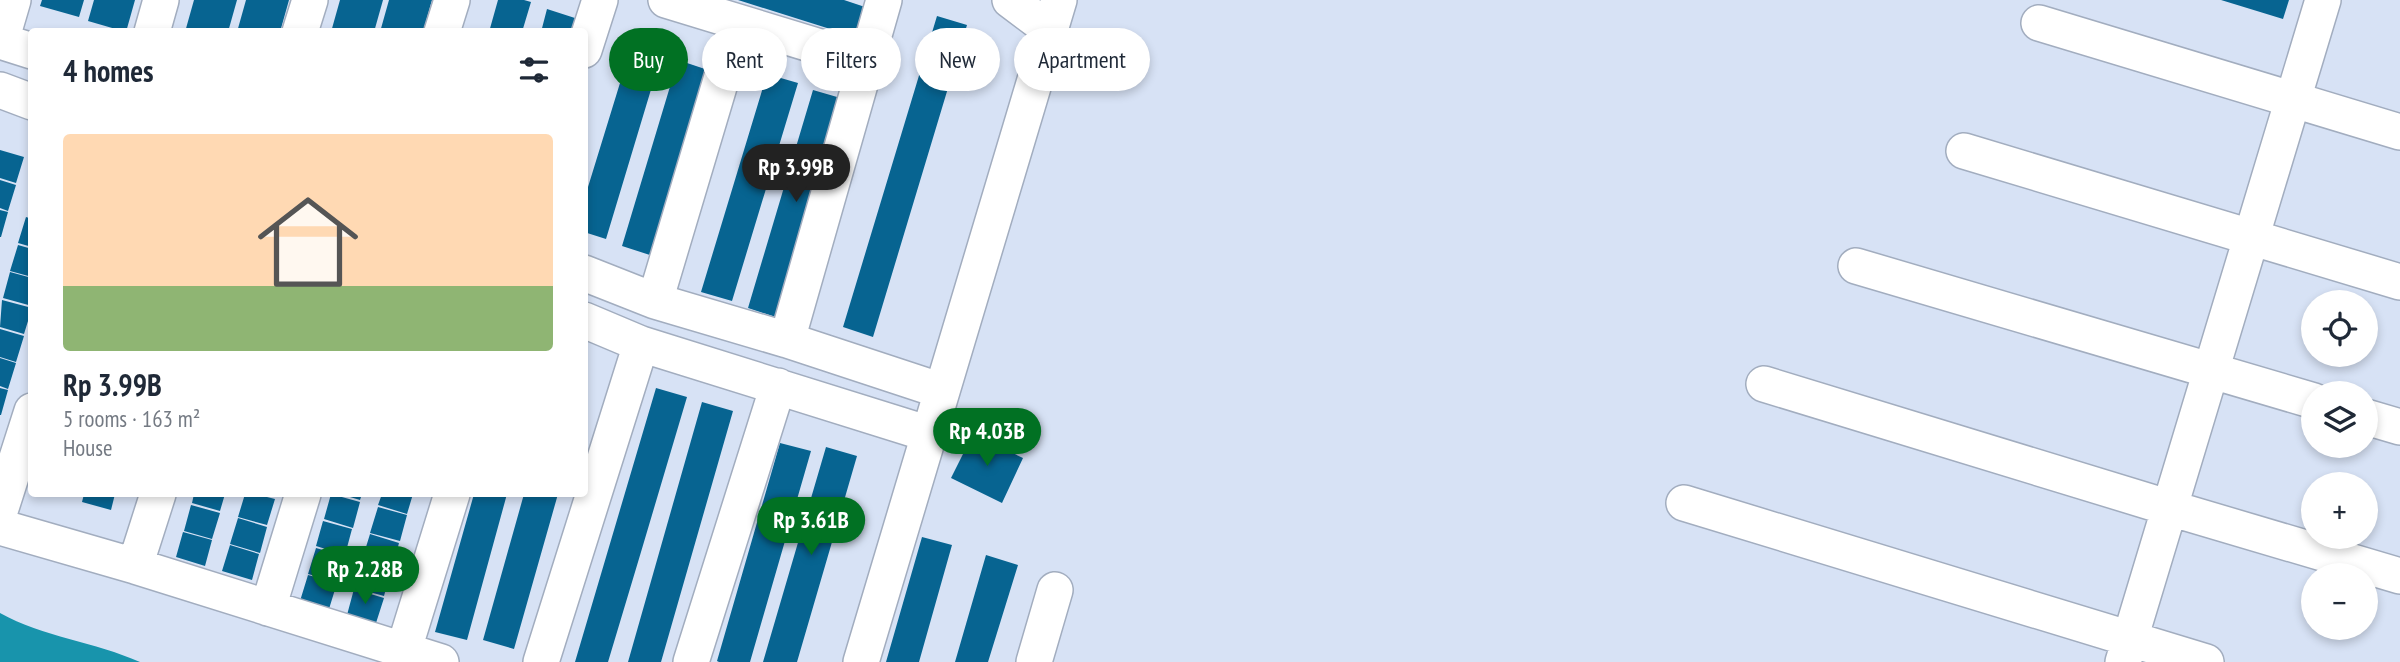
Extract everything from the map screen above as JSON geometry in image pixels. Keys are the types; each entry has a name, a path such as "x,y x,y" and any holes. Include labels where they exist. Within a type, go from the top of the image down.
{"street":[{"path":"11,44 13,0"},
{"path":"153,28 162,0"},
{"path":"301,28 310,0"},
{"path":"443,28 452,0"},
{"path":"588,38 600,0"},
{"path":"666,0 801,42"},
{"path":"876,28 884,0"},
{"path":"861,662 1055,15 1010,0"},
{"path":"2127,650 2323,0"},
{"path":"655,301 737,23"},
{"path":"2039,23 2400,132"},
{"path":"0,90 28,100"},
{"path":"787,340 858,91"},
{"path":"1964,151 2400,282"},
{"path":"1856,267 2301,397"},
{"path":"588,275 655,301 787,340 942,391"},
{"path":"588,322 641,344 929,434"},
{"path":"541,662 641,344"},
{"path":"1764,384 2400,576"},
{"path":"691,662 778,386"},
{"path":"2378,420 2400,427"},
{"path":"0,511 28,424"},
{"path":"135,566 157,497"},
{"path":"268,608 302,497"},
{"path":"401,656 451,497"},
{"path":"1685,503 2127,650 2206,662"},
{"path":"0,527 268,608 401,656 441,662"},
{"path":"1034,662 1055,590"}],"water":[{"path":"0,613 51,634 140,662 0,662"}],"building":[{"path":"42,0 84,0 79,17 40,6"},
{"path":"94,0 135,0 127,28 112,28 88,21"},
{"path":"194,0 237,0 229,28 186,28"},
{"path":"246,0 289,0 281,28 238,28"},
{"path":"340,0 383,0 375,28 332,28"},
{"path":"389,0 432,0 424,28 381,28"},
{"path":"498,0 531,2 523,28 490,28"},
{"path":"738,0 844,0 874,10 869,28 827,28"},
{"path":"2221,0 2289,0 2283,19"},
{"path":"547,9 578,19 575,28 542,28"},
{"path":"937,16 967,25 966,28 933,28"},
{"path":"688,63 702,68 702,90 653,256 622,246 669,91 688,91"},
{"path":"787,80 798,83 732,301 701,292 762,91 787,91"},
{"path":"915,89 915,91 947,91 873,337 843,327"},
{"path":"618,91 651,91 606,239 588,233 588,187"},
{"path":"813,91 844,99 779,318 748,308"},
{"path":"0,150 24,157 16,183 0,178"},
{"path":"0,180 16,185 8,211 0,208"},
{"path":"0,210 8,212 1,237 0,237"},
{"path":"26,217 28,218 28,246 18,243"},
{"path":"18,245 28,248 28,276 10,271"},
{"path":"10,272 28,277 28,305 3,298"},
{"path":"2,300 28,307 24,334 0,327"},
{"path":"0,329 24,336 16,362 0,357"},
{"path":"0,358 16,363 8,389 0,386"},
{"path":"0,388 8,390 1,415 0,415"},
{"path":"656,388 687,397 608,662 575,662"},
{"path":"702,402 733,411 661,662 628,662"},
{"path":"973,434 1023,458 1002,503 951,478"},
{"path":"780,443 811,451 750,662 719,662 717,661"},
{"path":"826,447 857,456 797,662 763,662"},
{"path":"83,497 114,497 111,510 82,502"},
{"path":"193,497 224,497 220,511 192,503"},
{"path":"244,497 275,499 267,525 238,517"},
{"path":"330,497 360,502 353,528 324,519"},
{"path":"381,497 412,497 407,514 378,505"},
{"path":"473,497 506,497 467,640 435,632"},
{"path":"523,497 557,497 514,649 483,640"},
{"path":"191,505 220,513 212,539 184,531"},
{"path":"378,507 407,515 400,541 370,533"},
{"path":"238,518 267,527 260,553 230,544"},
{"path":"323,521 352,529 345,555 316,546"},
{"path":"183,532 212,540 205,566 176,557"},
{"path":"370,534 399,543 392,569 362,560"},
{"path":"922,537 952,545 919,662 886,662"},
{"path":"230,545 259,554 252,580 222,571"},
{"path":"316,548 344,556 337,582 308,574"},
{"path":"986,555 1018,565 988,662 955,662"},
{"path":"362,562 391,570 384,596 355,588"},
{"path":"308,575 337,583 329,609 300,601"},
{"path":"354,589 384,598 376,623 347,615"}]}
